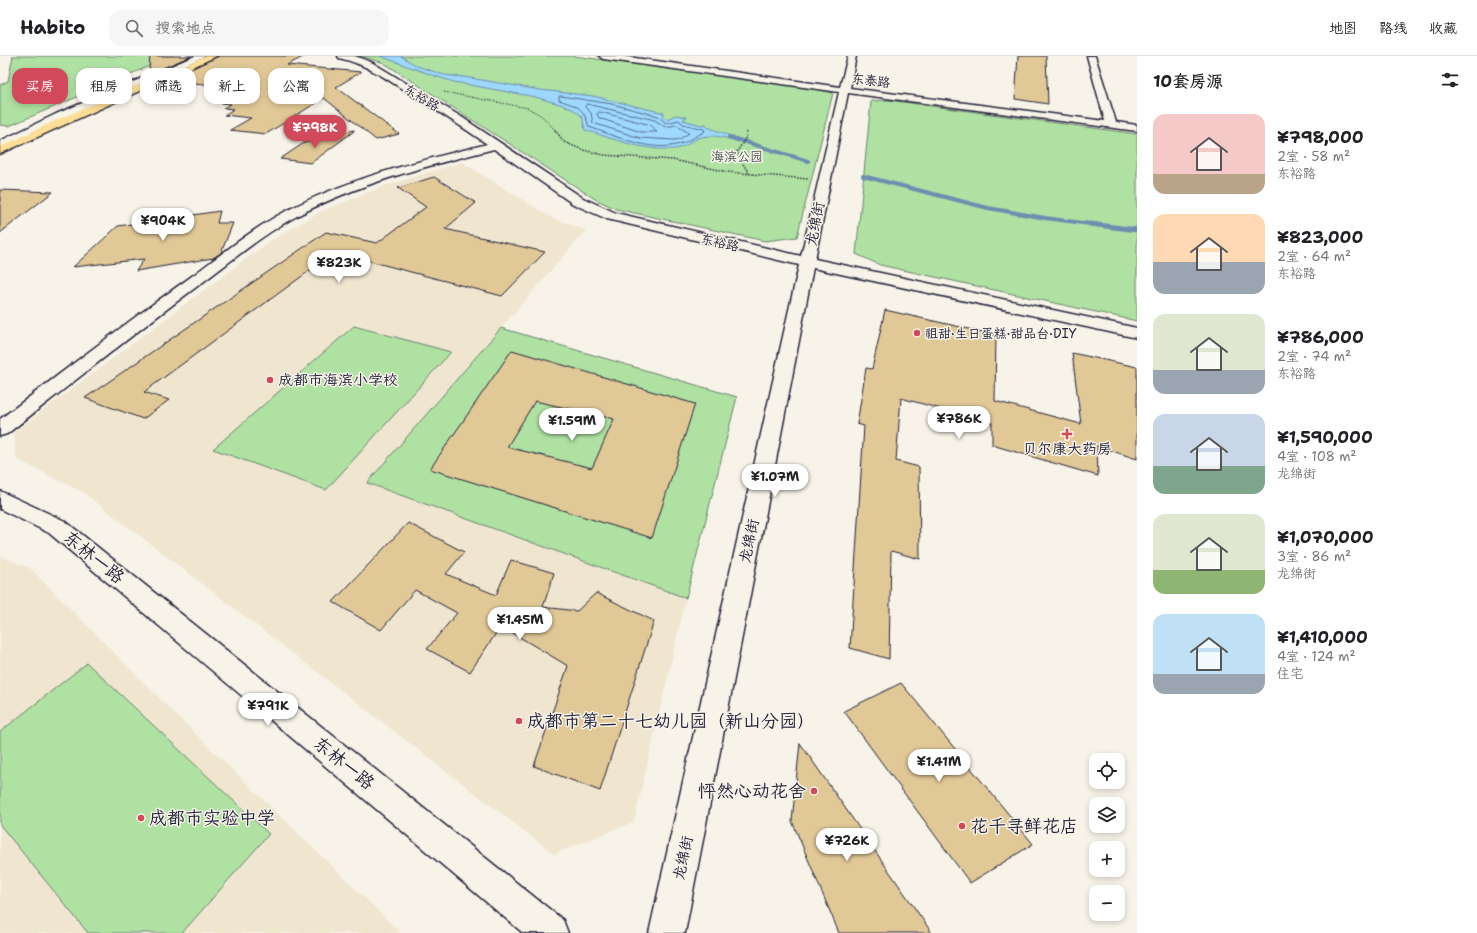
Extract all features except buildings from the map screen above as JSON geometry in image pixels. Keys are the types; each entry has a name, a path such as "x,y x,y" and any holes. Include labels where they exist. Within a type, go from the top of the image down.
{"highway":[{"path":"0,138 58,111 190,56"},
{"path":"0,151 63,121 213,56"}],"street":[{"path":"0,144 60,116 202,56"},
{"name":"东裕路","path":"342,56 370,65 456,118 578,201 612,216 808,262 1137,333"},
{"name":"东泰路","path":"603,56 844,90 1137,128"},
{"name":"龙绵街","path":"667,933 824,180 852,56"},
{"path":"1091,56 1112,125"},
{"path":"0,429 164,303 266,229 303,207 346,188 380,176 496,145"},
{"name":"东林一路","path":"0,499 57,527 550,933"}],"path":[{"path":"439,91 528,108 552,124 564,142 583,150 604,155 673,160 728,172 824,180"},
{"path":"748,132 745,140 737,152 749,174"}],"shaded area":[{"path":"462,162 552,218 586,230 367,483 686,598 634,822 554,854 84,493 16,459 14,432 270,241 320,212 381,187"},
{"name":"成都市实验中学","path":"0,556 30,568 164,703 401,933 0,933"}],"green space":[{"path":"13,56 173,56 145,68 140,68 140,70 132,74 132,68 76,68 76,97 68,101 68,68 12,68 12,104 61,104 9,126 0,125 0,85 8,81"},
{"name":"海滨公园","path":"360,56 574,56 815,88 833,93 797,237 765,241 616,209 595,199 384,63"},
{"path":"888,100 1137,134 1137,321 880,265 856,254 871,101"},
{"path":"354,326 451,352 326,490 213,449"},
{"path":"501,328 737,397 686,598 367,483"},
{"path":"87,663 269,834 182,933 88,933 0,825 0,732"}],"water":[{"path":"380,56 401,56 417,66 444,75 540,90 593,96 664,113 663,116 667,119 676,115 687,117 683,120 701,125 706,124 707,127 737,138 738,142 716,136 707,136 698,138 682,147 674,149 651,148 629,144 585,130 582,116 563,105 535,97 454,82"}],"waterway":[{"path":"729,137 808,161"},
{"path":"863,176 988,208 1098,225"},
{"path":"1090,224 1137,230"}],"place":[{"name":"祖甜·生日蛋糕·甜品台·DIY","path":"917,333"},
{"name":"成都市海滨小学校","path":"270,380"},
{"name":"贝尔康大药房","path":"1067,434"},
{"name":"成都市第二十七幼儿园（新山分园）","path":"519,721"},
{"name":"怦然心动花舍","path":"814,791"},
{"name":"成都市实验中学","path":"141,818"},
{"name":"花千寻鲜花店","path":"962,826"}]}
